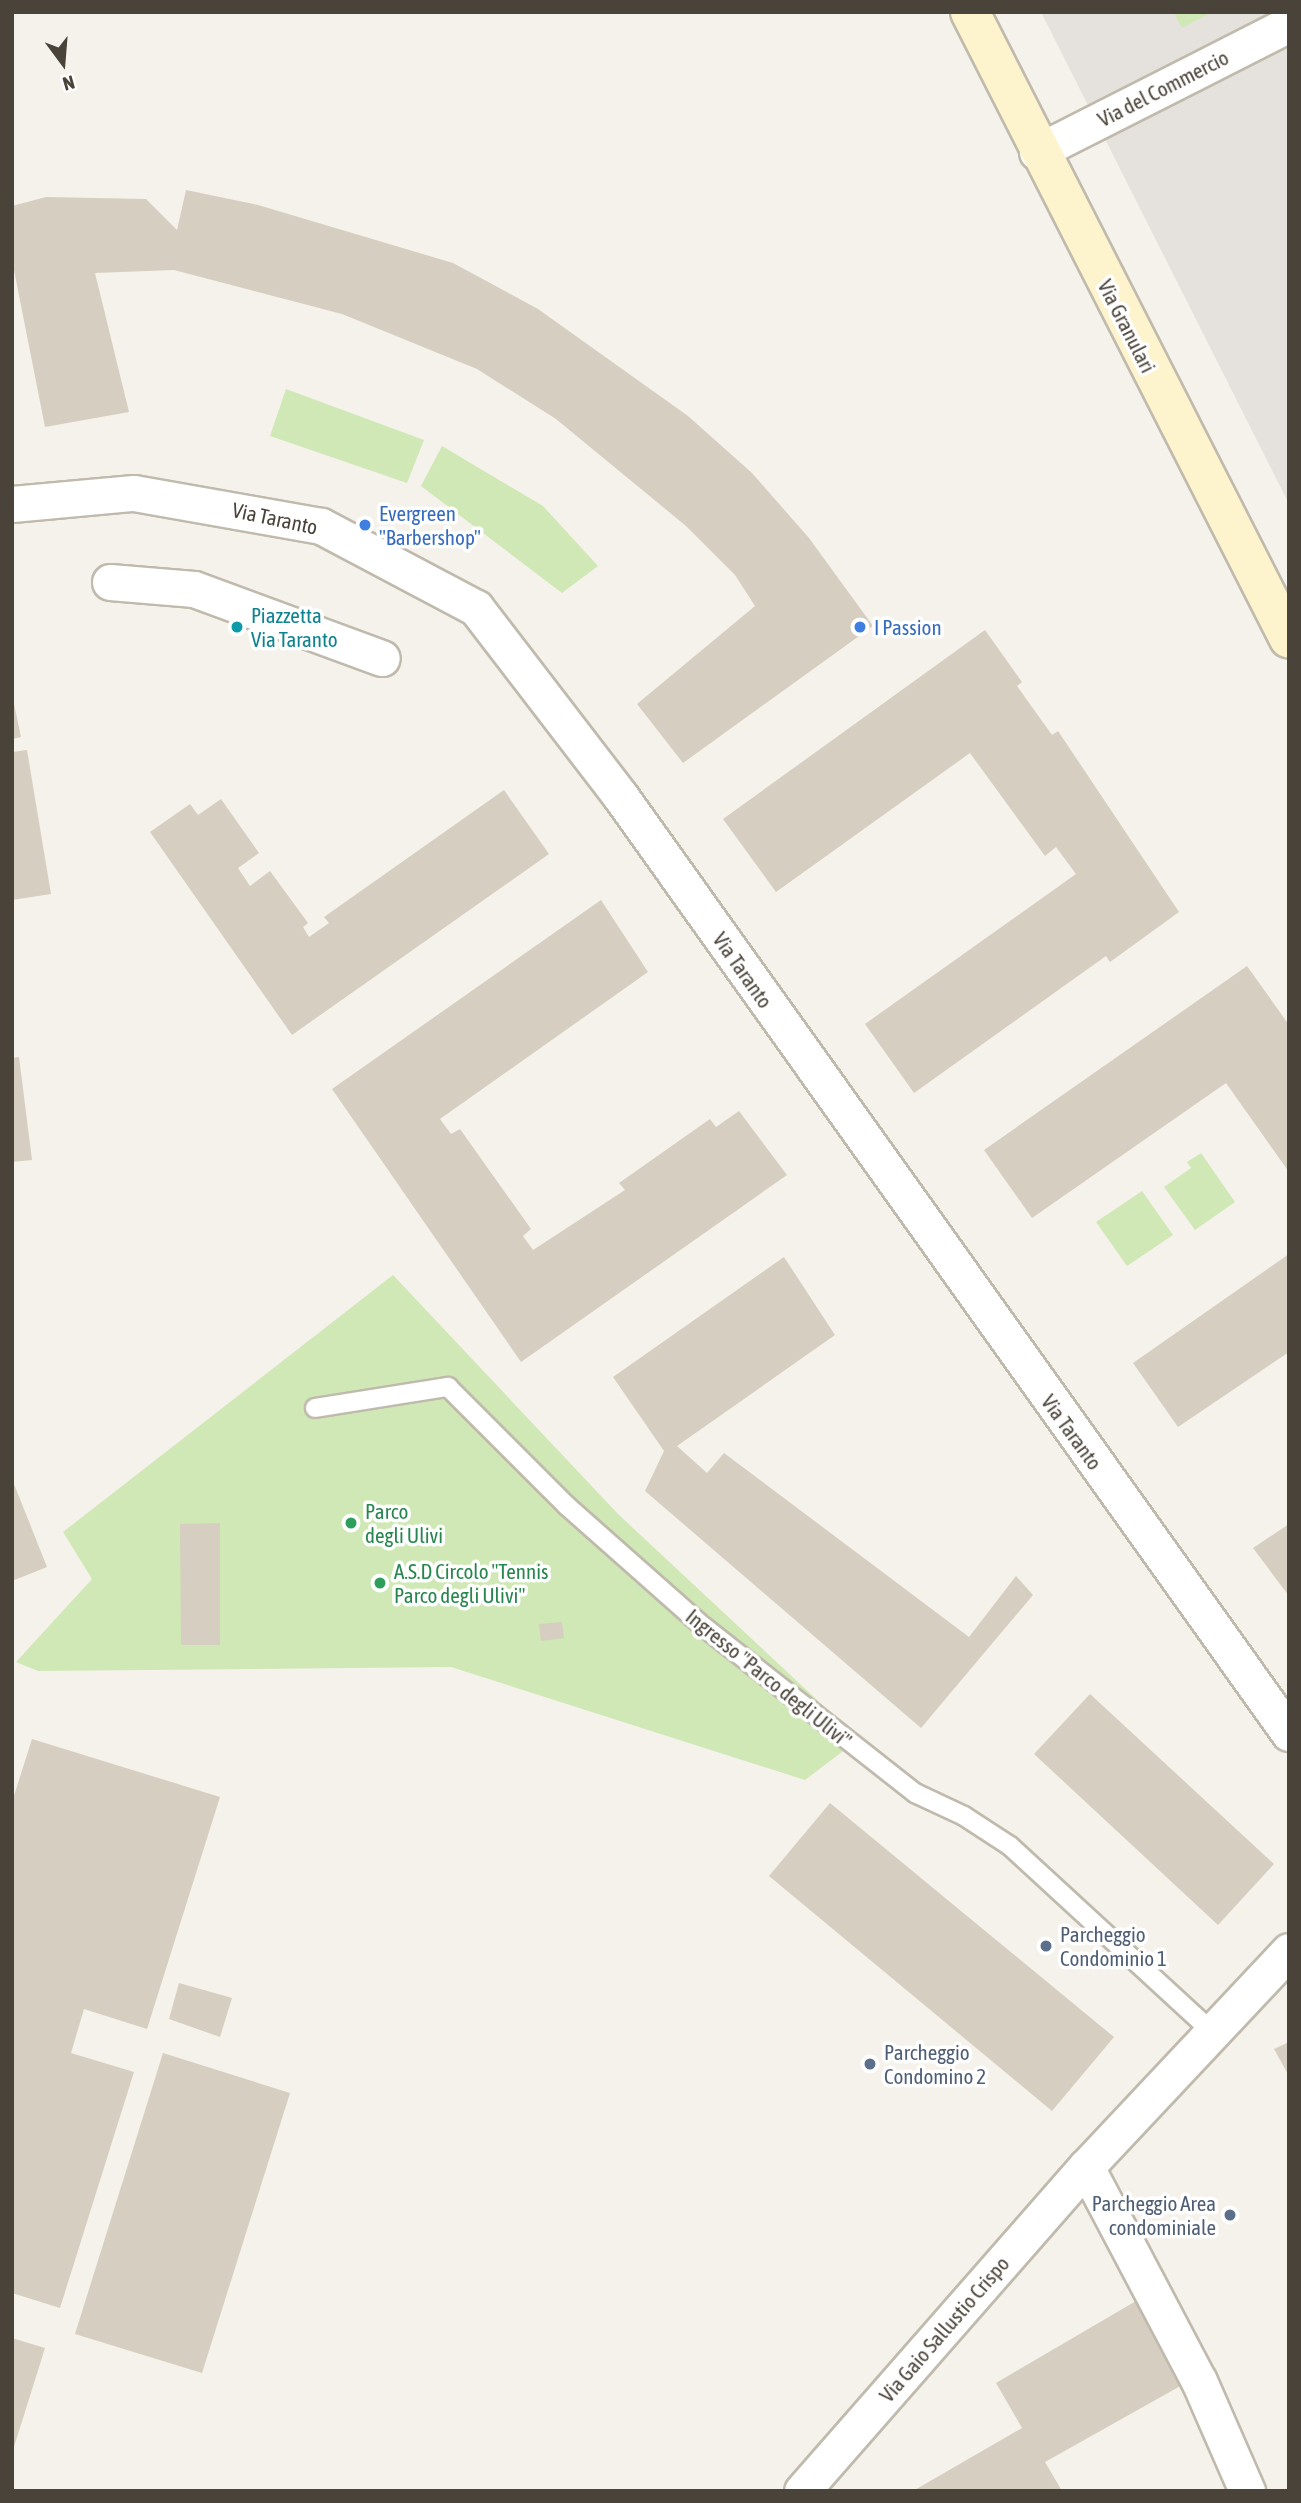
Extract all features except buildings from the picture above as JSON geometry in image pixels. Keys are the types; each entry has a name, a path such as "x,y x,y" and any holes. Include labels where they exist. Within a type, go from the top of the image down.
{"street":[{"name":"Via Granulari","path":"970,12 1037,152 1289,639"},
{"name":"Via del Commercio","path":"1037,152 1289,24"},
{"name":"Via Taranto","path":"12,504 134,494 321,526 476,608 637,819 1289,1733"},
{"path":"110,582 194,589 382,658"},
{"name":"Via Gaio Sallustio Crispo","path":"803,2491 1086,2167 1289,1951"},
{"path":"1086,2167 1199,2381 1247,2491"}],"lane":[{"name":"Ingresso \"Parco degli Ulivi\"","path":"314,1408 448,1387 567,1506 704,1627 915,1793 964,1816 1010,1846 1212,2031"}],"shaded area":[{"path":"1041,12 1289,12 1289,504"}],"green space":[{"path":"1174,12 1212,12 1182,28"},
{"path":"286,389 424,440 407,483 270,436"},
{"path":"442,446 543,506 598,566 562,593 421,486"},
{"path":"1201,1153 1235,1202 1195,1230 1164,1187 1191,1168 1187,1162"},
{"path":"1142,1191 1173,1235 1127,1266 1096,1222"},
{"name":"Parco degli Ulivi","path":"393,1275 618,1514 859,1739 805,1780 451,1667 38,1671 16,1662 92,1579 63,1532"}],"place":[{"name":"Evergreen \"Barbershop\"","path":"365,525"},
{"name":"Piazzetta Via Taranto","path":"237,627"},
{"name":"I Passion","path":"860,627"},
{"name":"Parco degli Ulivi","path":"351,1523"},
{"name":"A.S.D Circolo \"Tennis Parco degli Ulivi\"","path":"380,1583"},
{"name":"Parcheggio Condominio 1","path":"1046,1946"},
{"name":"Parcheggio Condomino 2","path":"870,2064"},
{"name":"Parcheggio Area condominiale","path":"1230,2215"}]}
